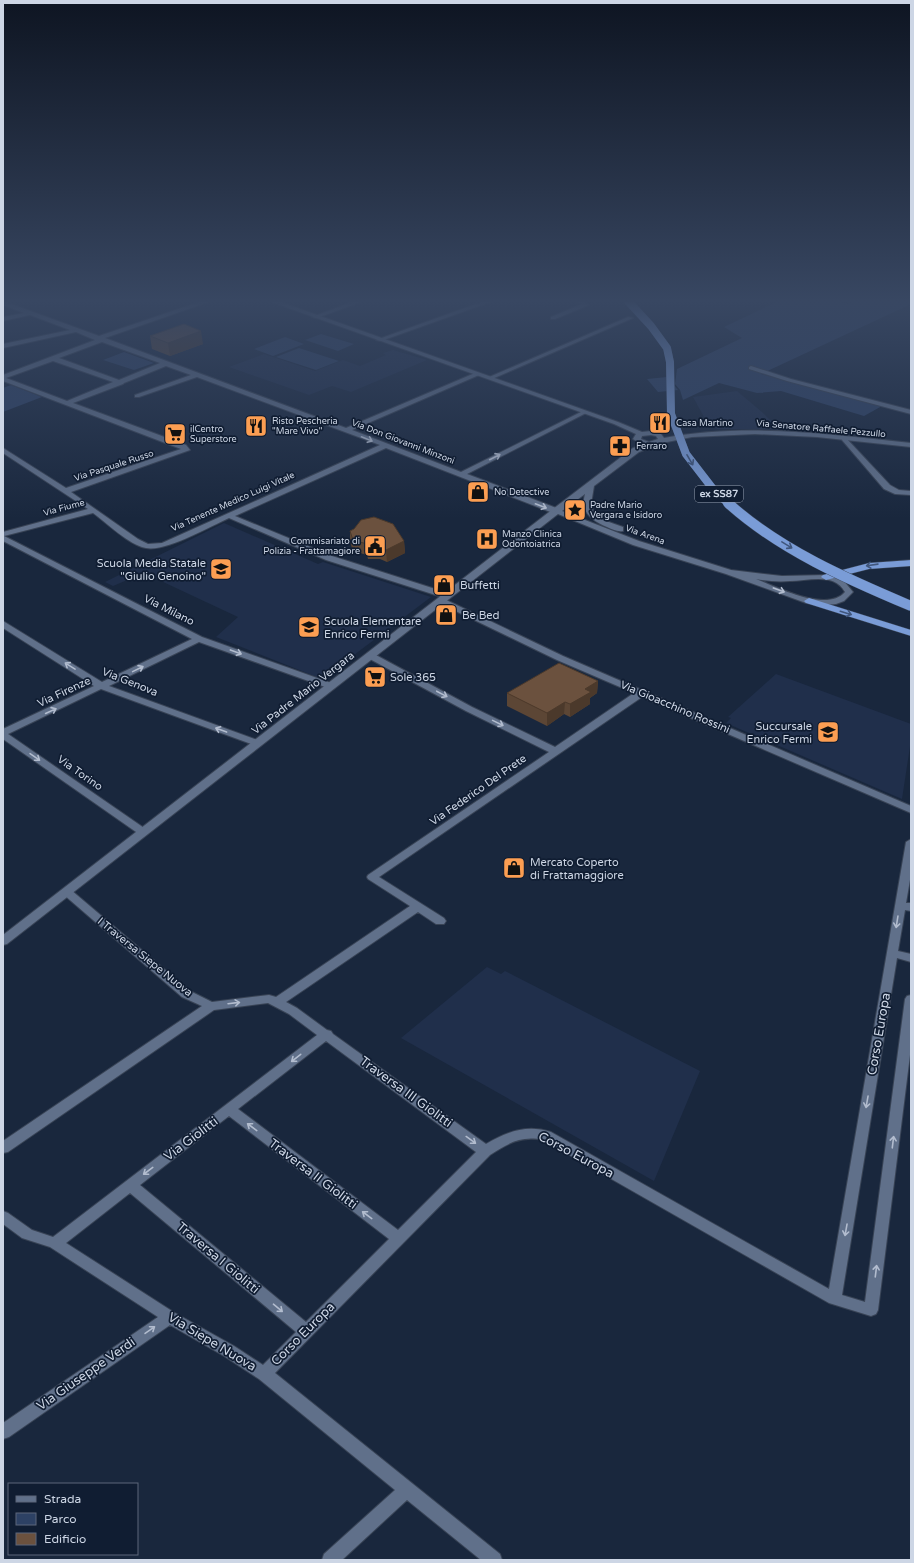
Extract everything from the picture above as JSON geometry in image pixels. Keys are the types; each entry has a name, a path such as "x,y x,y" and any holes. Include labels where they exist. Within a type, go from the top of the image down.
{"highway":[{"name":"ex SS87","path":"669,373 671,415 683,447 692,464 710,486 736,510 770,535 804,555 864,586 911,606"},
{"path":"826,577 870,566 911,563"},
{"path":"809,601 911,633"}],"street":[{"path":"3,378 15,373"},
{"path":"94,373 122,383"},
{"path":"68,404 145,373"},
{"name":"Via Don Giovanni Minzoni","path":"192,373 346,430 384,446 556,511"},
{"path":"474,373 585,412 640,437 644,443 658,442 662,437 656,434"},
{"path":"490,378 502,373"},
{"path":"767,373 911,412"},
{"path":"346,430 477,374"},
{"path":"137,396 197,375"},
{"name":"Via Pasquale Russo","path":"3,378 183,447 186,450 66,491"},
{"path":"460,475 585,412"},
{"name":"Via Senatore Raffaele Pezzullo","path":"640,437 656,434 682,436 761,432 911,445"},
{"name":"Via Senatore Raffaele Pezzullo","path":"658,442 682,436"},
{"path":"636,450 640,437"},
{"path":"844,439 891,490 911,493"},
{"name":"Via Padre Mario Vergara","path":"3,941 636,450 658,442"},
{"name":"Via Tenente Medico Luigi Vitale","path":"94,510 135,541 147,546 163,545 227,515 384,446"},
{"name":"Via Fiume","path":"3,450 94,510"},
{"name":"Via Arena","path":"591,485 586,497 586,507 594,518 682,558"},
{"name":"Via Fiume","path":"3,534 94,510"},
{"name":"Via Arena","path":"556,511 636,543 729,572"},
{"name":"Via Gioacchino Rossini","path":"227,515 329,558 445,598 560,658 911,810"},
{"name":"Via Milano","path":"3,538 199,639 331,686"},
{"path":"729,572 755,577 790,579 826,577 838,580 846,586 849,592 845,598 836,602 823,603 809,601 729,572"},
{"name":"Via Genova","path":"3,624 103,686 257,744"},
{"name":"Via Firenze","path":"3,734 199,639"},
{"path":"370,656 555,751"},
{"name":"Via Federico Del Prete","path":"418,906 372,877 642,693"},
{"name":"Via Torino","path":"3,734 143,832"},
{"path":"911,842 906,906 892,953 911,958"},
{"name":"I Traversa Siepe Nuova","path":"67,892 186,994 212,1006"},
{"path":"276,1003 418,906 440,921"},
{"name":"Corso Europa","path":"834,1299 892,953"},
{"path":"3,1148 212,1006 269,999 293,1010 327,1034"},
{"name":"Corso Europa","path":"264,1374 485,1151 516,1134 532,1132 546,1136 834,1299 871,1310 911,999"},
{"name":"Via Giolitti","path":"54,1243 327,1034"},
{"name":"Traversa III Giolitti","path":"327,1034 485,1151"},
{"name":"Traversa II Giolitti","path":"229,1109 398,1238"},
{"name":"Traversa I Giolitti","path":"130,1185 306,1331"},
{"name":"Via Siepe Nuova","path":"3,1217 27,1234 54,1243 170,1317 229,1351 264,1374 494,1560"},
{"name":"Via Giuseppe Verdi","path":"3,1432 170,1317"},
{"path":"330,1560 408,1489"}],"shaded area":[{"path":"246,373 396,373 351,392 332,386 309,395"},
{"path":"737,391 762,412 779,429 717,429 704,417 693,397"},
{"path":"224,523 318,564 323,562 431,597 322,679 216,637 238,617 144,573 113,586 105,582"},
{"name":"Succursale Enrico Fermi","path":"776,674 911,724 911,740 902,799 726,723 731,718 728,717"},
{"path":"487,967 501,974 505,971 700,1071 654,1181 401,1038"}],"green space":[{"path":"676,373 763,373 761,374 882,406 864,416 781,391 757,393 719,383 683,400 680,390 675,384"},
{"path":"667,377 678,390 658,392 647,379"},
{"path":"11,385 42,397 3,412 3,388"}],"building":[{"path":"374,517 393,524 404,541 386,550 380,548 368,548 367,544 353,540 350,531 354,529 361,520"},
{"path":"559,663 598,681 585,689 591,692 570,704 565,702 547,713 507,693"}],"place":[{"name":"Casa Martino","path":"660,423"},
{"name":"Risto Pescheria \"Mare Vivo\"","path":"256,426"},
{"name":"ilCentro Superstore","path":"175,434"},
{"name":"Ferraro","path":"620,446"},
{"name":"No Detective","path":"478,492"},
{"name":"Padre Mario Vergara e Isidoro","path":"575,510"},
{"name":"Manzo Clinica Odontoiatrica","path":"487,539"},
{"name":"Commisariato di Polizia - Frattamagiore","path":"375,546"},
{"name":"Scuola Media Statale \"Giulio Genoino\"","path":"221,569"},
{"name":"Buffetti","path":"444,585"},
{"name":"Be Bed","path":"446,615"},
{"name":"Scuola Elementare Enrico Fermi","path":"309,627"},
{"name":"Sole 365","path":"375,677"},
{"name":"Succursale Enrico Fermi","path":"828,732"},
{"name":"Mercato Coperto di Frattamaggiore","path":"514,868"}]}
